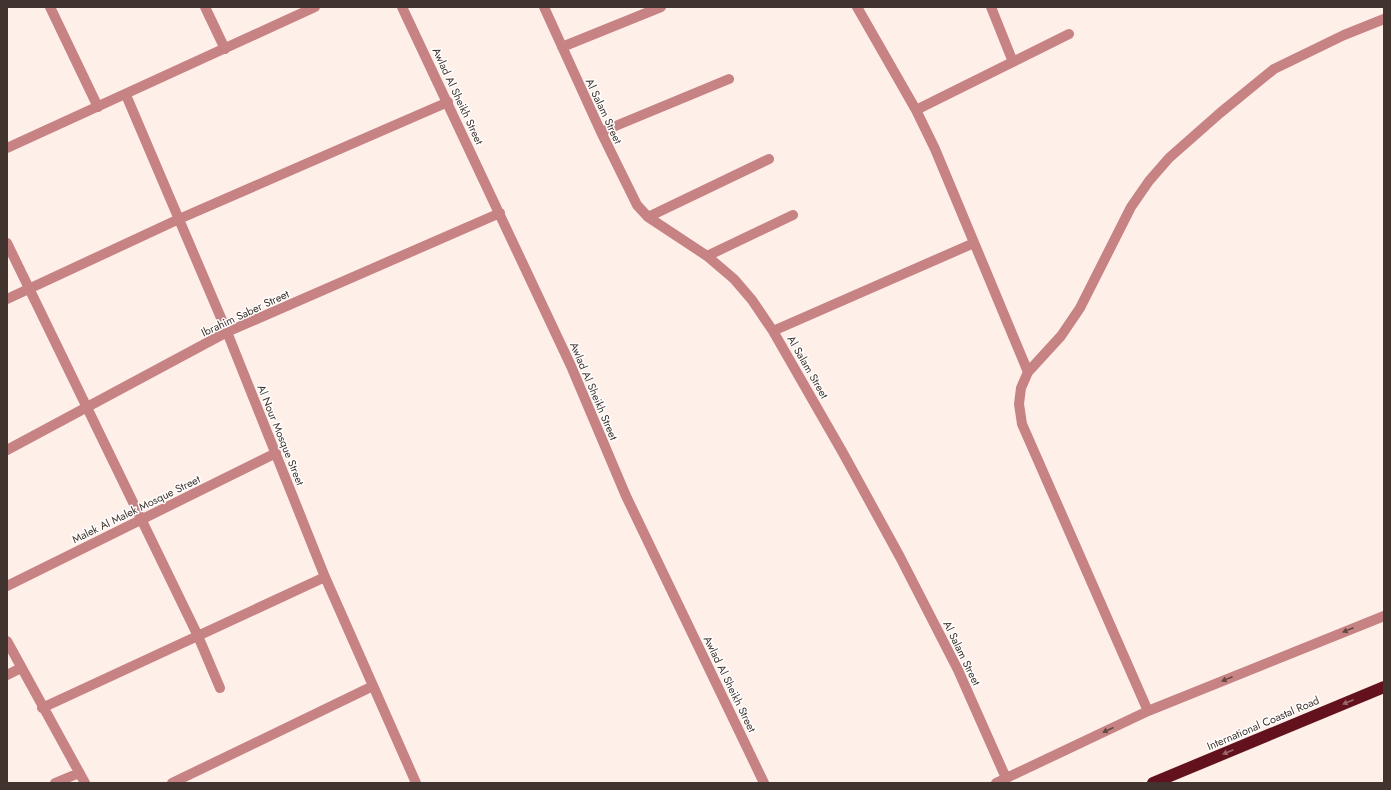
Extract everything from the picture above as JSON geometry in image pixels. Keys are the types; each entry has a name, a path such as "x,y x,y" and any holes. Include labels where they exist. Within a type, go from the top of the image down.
{"highway":[{"name":"International Coastal Road","path":"1153,783 1384,687"}],"street":[{"path":"50,7 98,107"},
{"path":"205,7 225,49"},
{"path":"7,148 126,95 315,7"},
{"name":"Awlad Al Sheikh Street","path":"402,7 571,366 626,496 764,783"},
{"name":"Al Salam Street","path":"544,7 628,190 637,205 648,217 707,256 734,279 752,300 773,331 844,452 903,564 958,670 1006,778"},
{"path":"562,47 662,7"},
{"path":"857,7 916,110 935,149 1028,372"},
{"path":"991,7 1013,62"},
{"path":"1148,711 1022,424 1020,404 1021,388 1028,372 1061,336 1080,308 1131,206 1149,181 1169,158 1220,113 1274,70 1344,35 1384,18"},
{"path":"916,110 1069,34"},
{"path":"601,132 729,79"},
{"name":"Al Nour Mosque Street","path":"126,95 227,332 325,577 416,783"},
{"path":"7,299 179,220 448,102"},
{"path":"648,217 769,159"},
{"name":"Ibrahim Saber Street","path":"7,450 227,332 500,213"},
{"path":"707,256 793,215"},
{"path":"7,243 28,289 142,519 198,636 220,688"},
{"path":"773,331 974,243"},
{"name":"Malek Al Malek Mosque Street","path":"7,586 276,453"},
{"path":"42,708 325,577"},
{"path":"996,783 1148,711 1384,616"},
{"path":"7,640 42,708 85,783"},
{"path":"7,675 21,668"},
{"path":"172,783 373,686"},
{"path":"55,783 79,773"}]}
